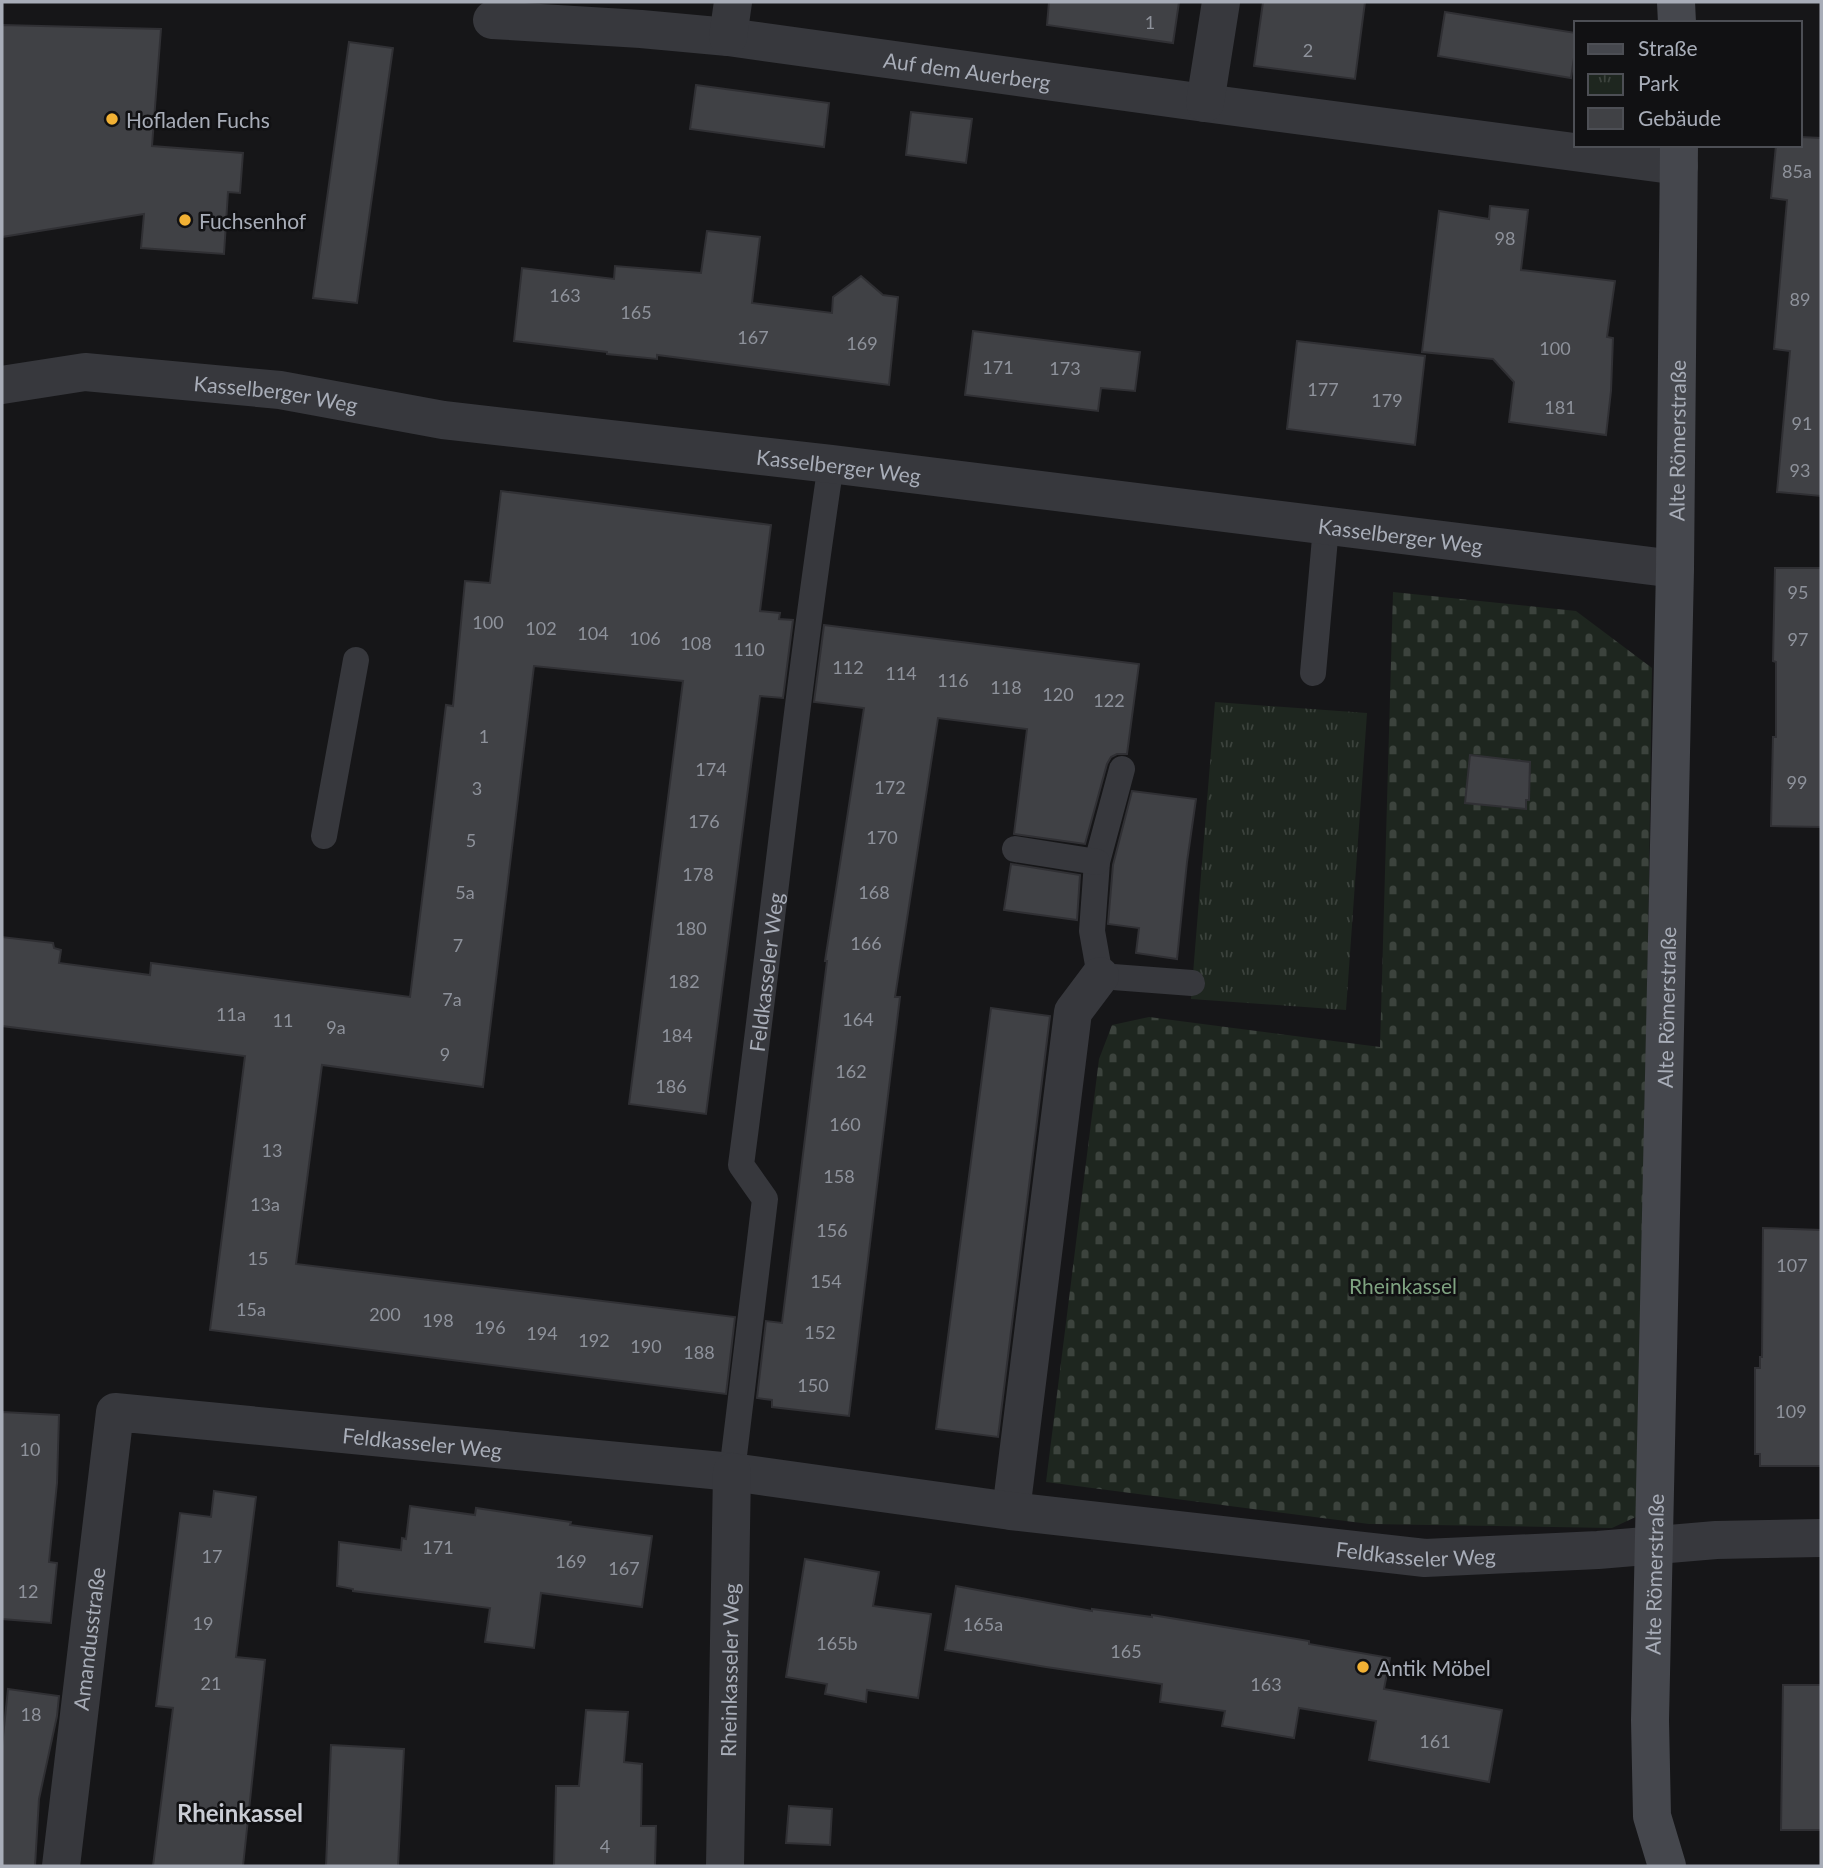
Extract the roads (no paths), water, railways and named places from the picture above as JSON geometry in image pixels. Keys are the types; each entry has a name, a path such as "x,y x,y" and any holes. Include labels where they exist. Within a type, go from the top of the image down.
{"street":[{"path":"1205,103 1221,2"},
{"path":"1676,2 1677,21"},
{"name":"Auf dem Auerberg","path":"492,20 641,29 731,20 1205,103 1574,144"},
{"name":"Auf dem Auerberg","path":"1599,147 1679,156"},
{"name":"Alte Römerstraße","path":"1667,1866 1652,1816 1650,1720 1675,569 1679,156"},
{"name":"Kasselberger Weg","path":"2,386 85,372 279,390 443,420 831,464 1675,569"},
{"path":"1011,1511 1073,1012 1100,976"},
{"name":"Feldkasseler Weg","path":"115,1412 732,1472 1011,1511 1425,1558 1598,1550 1716,1540 1821,1538"},
{"name":"Amandusstraße","path":"61,1866 115,1412"},
{"name":"Rheinkasseler Weg","path":"724,1866 732,1472"}],"lane":[{"name":"Feldkasseler Weg","path":"732,1472 765,1199 741,1165 794,735 831,464"},
{"path":"1313,673 1325,527"},
{"path":"324,836 356,660"},
{"path":"1122,769 1097,862 1092,931 1100,976 1192,983"},
{"path":"1015,849 1097,862"}],"place":[{"name":"Hofladen Fuchs","path":"112,119"},
{"name":"Fuchsenhof","path":"185,220"},
{"name":"Antik Möbel","path":"1363,1667"}],"district":[{"name":"Rheinkassel","path":"240,1812"}]}
